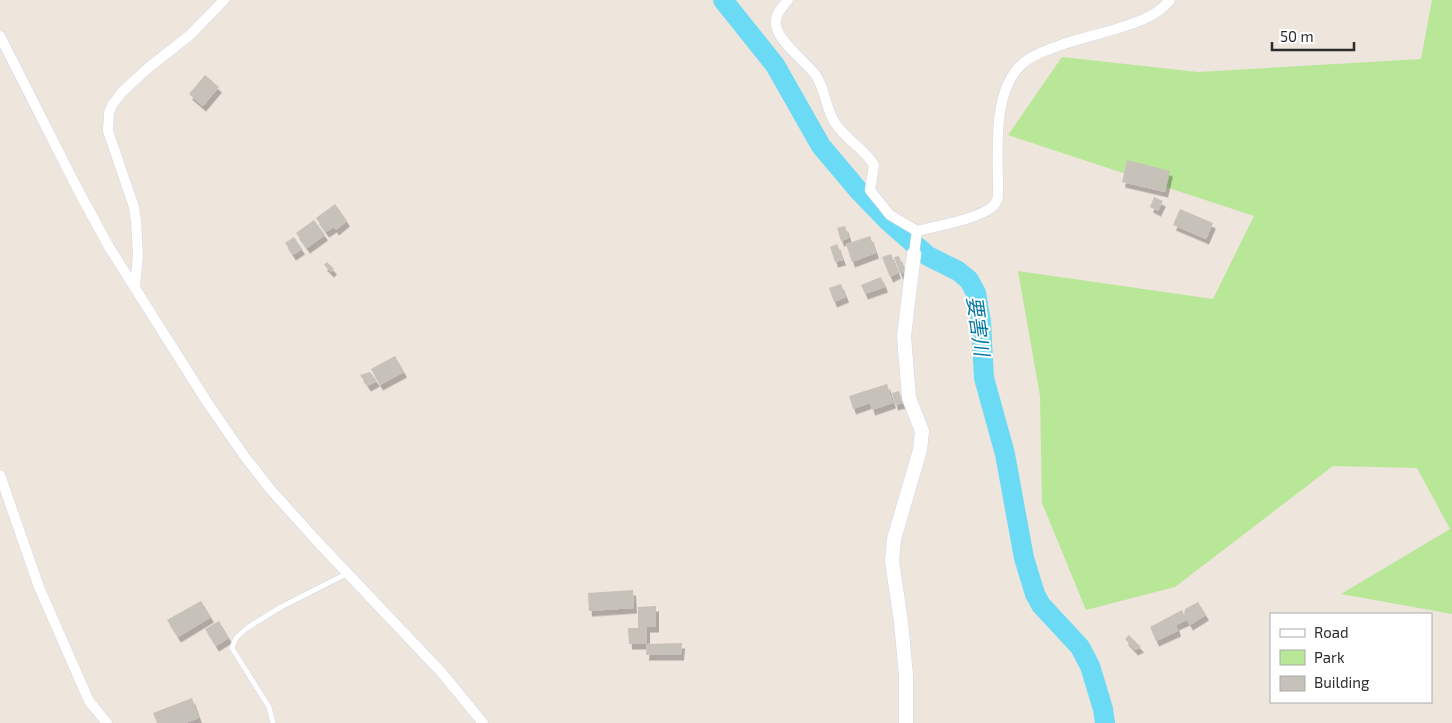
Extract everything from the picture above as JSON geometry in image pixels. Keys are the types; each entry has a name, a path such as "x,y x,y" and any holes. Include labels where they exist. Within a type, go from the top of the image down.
{"street":[{"path":"135,287 138,255 136,221 132,201 108,130 109,112 122,92 148,68 190,35 224,0"},
{"path":"788,0 780,9 776,21 779,33 819,81 831,117 837,126 865,152 874,165 870,190 890,215 916,235"},
{"path":"916,235 976,215 996,203 998,197 1001,104 1012,77 1022,65 1047,51 1140,21 1156,13 1170,0"},
{"path":"0,36 94,221 207,402 271,490 442,673 483,723"},
{"path":"906,723 905,667 901,622 892,561 894,539 920,450 922,431 909,398 904,336 916,235"},
{"path":"0,475 39,587 89,701 107,723"}],"lane":[{"path":"273,723 270,707 232,648 236,638 247,628 281,607 348,572"}],"green space":[{"path":"1432,0 1452,0 1452,614 1341,594 1450,529 1417,468 1333,466 1175,587 1086,610 1042,503 1040,396 1018,271 1213,299 1254,216 1008,135 1062,57 1198,72 1421,59"}],"building":[{"path":"205,75 219,87 203,106 189,94"},
{"path":"1127,160 1170,171 1165,192 1122,182"},
{"path":"1154,197 1163,201 1158,211 1150,207"},
{"path":"335,204 347,221 336,230 334,227 326,232 316,218"},
{"path":"1180,209 1213,223 1206,239 1173,225"},
{"path":"314,220 325,235 307,248 296,233"},
{"path":"845,226 849,238 841,241 837,228"},
{"path":"870,236 876,253 852,262 846,244"},
{"path":"294,237 302,249 293,255 285,243"},
{"path":"837,244 843,260 835,262 830,247"},
{"path":"891,254 898,273 890,277 882,257"},
{"path":"899,256 905,272 900,274 894,257"},
{"path":"327,262 334,269 331,272 324,265"},
{"path":"881,277 885,287 865,294 861,285"},
{"path":"841,284 846,297 834,302 829,288"},
{"path":"395,356 404,372 380,385 371,369"},
{"path":"370,372 377,381 368,386 360,375"},
{"path":"887,384 893,403 872,410 870,403 853,409 849,396"},
{"path":"899,391 903,403 895,405 892,393"},
{"path":"633,590 634,608 589,611 588,593"},
{"path":"201,601 211,617 178,637 167,620"},
{"path":"1198,602 1206,615 1190,625 1187,620 1176,625 1178,631 1156,641 1150,627 1182,610 1184,615 1185,609"},
{"path":"656,606 656,627 647,627 647,644 629,644 628,628 638,628 638,607"},
{"path":"219,621 229,638 216,646 205,629"},
{"path":"1129,635 1141,647 1135,650 1125,639"},
{"path":"682,643 681,655 646,655 647,644"},
{"path":"192,698 199,718 185,723 157,723 153,713"}],"waterway":[{"name":"要害川","path":"723,0 775,65 821,146 859,191 889,222 928,256 958,271 969,280 976,293 981,322 984,378 1005,454 1024,558 1035,594 1041,605 1080,647 1090,666 1103,709 1105,723"}]}
